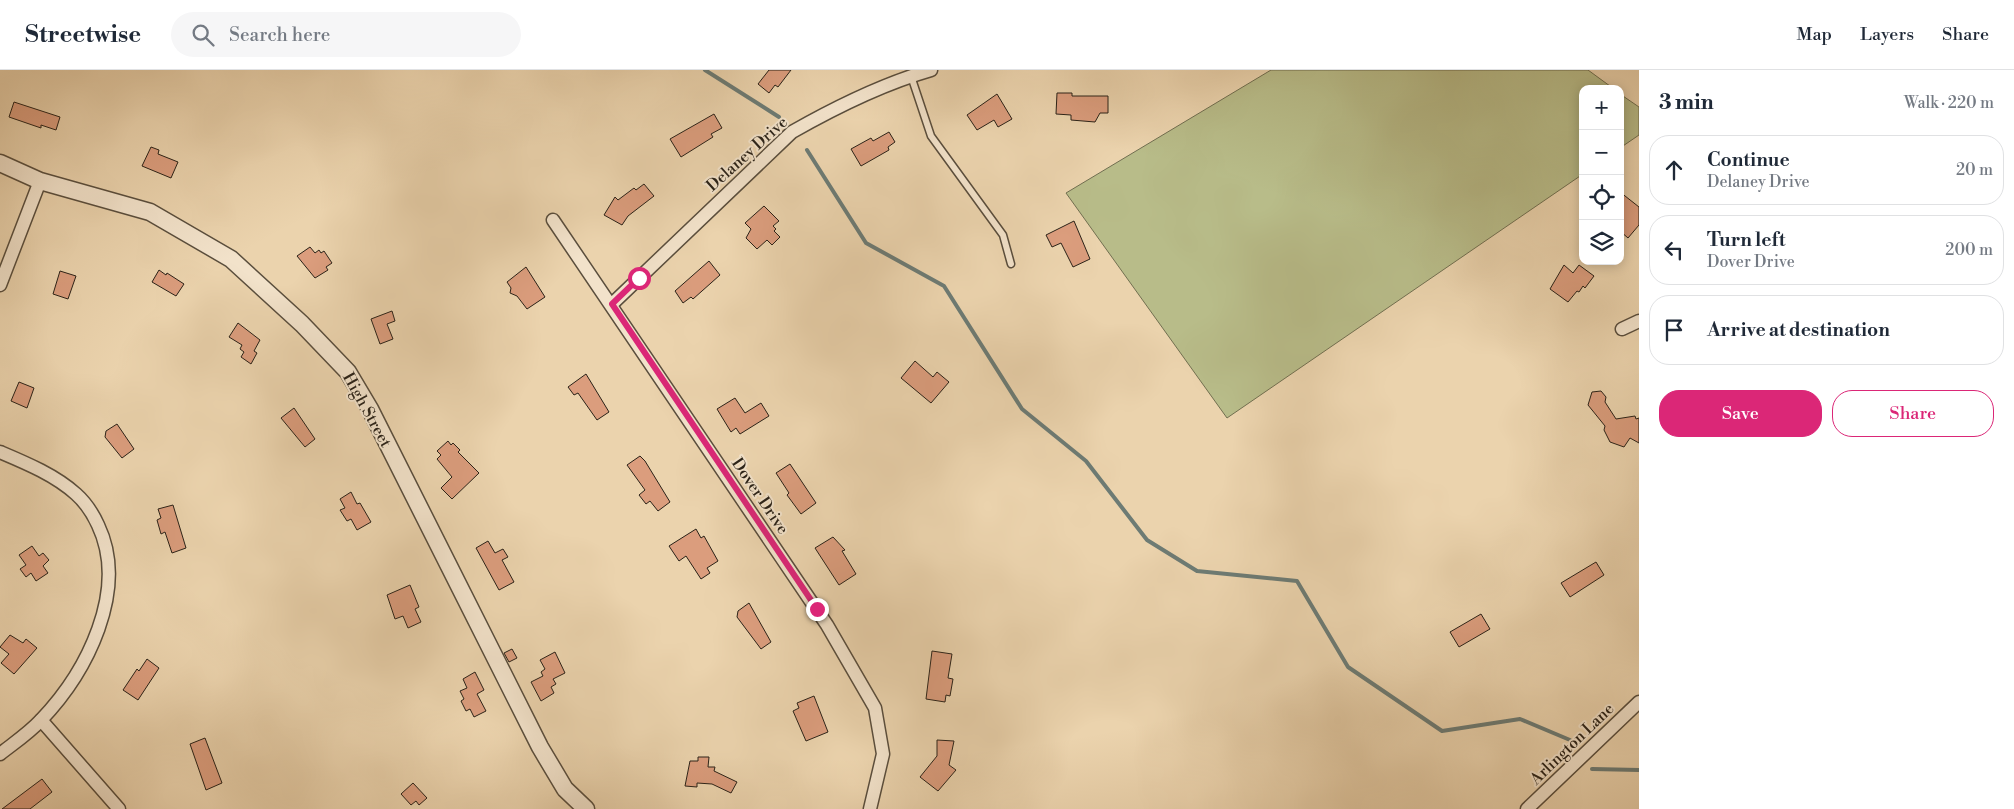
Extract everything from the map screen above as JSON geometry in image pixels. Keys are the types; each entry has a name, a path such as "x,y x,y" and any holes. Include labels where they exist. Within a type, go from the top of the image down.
{"street":[{"name":"Delaney Drive","path":"612,304 792,132 828,111 905,75 931,70"},
{"name":"High Street","path":"0,162 40,181 150,212 231,259 302,324 348,372 370,410 540,747 565,790 586,809"},
{"path":"0,285 40,181"},
{"name":"Dover Drive","path":"554,220 828,625 875,708 883,754 870,809"},
{"path":"1622,330 1639,321"},
{"path":"0,452 49,475 77,494 93,516 104,537 109,563 109,595 102,622 76,674 41,720 0,754"},
{"name":"Arlington Lane","path":"1527,809 1639,702"},
{"path":"41,720 119,809"}],"lane":[{"path":"905,75 931,136 1004,235 1011,264"}],"green space":[{"path":"1271,70 1588,70 1609,85 1579,85 1579,177 1227,418 1066,193"},
{"path":"1624,97 1639,107 1639,135 1624,145"}],"building":[{"path":"769,70 791,70 778,87 775,85 769,93 758,84"},
{"path":"1057,93 1072,93 1072,96 1108,96 1108,113 1100,113 1095,122 1071,120 1071,115 1056,114"},
{"path":"997,94 1012,119 998,127 994,120 977,130 967,115"},
{"path":"14,102 60,117 56,130 41,125 41,128 9,117"},
{"path":"714,114 722,128 711,134 713,137 681,157 670,139"},
{"path":"889,132 895,142 888,147 889,150 861,166 851,149 871,138 873,141"},
{"path":"151,147 159,150 158,154 178,162 171,178 142,166"},
{"path":"644,184 654,196 628,216 622,225 604,215 615,197 618,200 634,188 636,190"},
{"path":"1624,195 1639,207 1639,225 1628,238 1624,234"},
{"path":"764,206 779,221 773,226 776,229 774,231 780,237 772,245 767,240 757,249 746,238 751,229 745,223"},
{"path":"1074,221 1090,259 1073,267 1061,243 1052,247 1046,235"},
{"path":"310,247 315,253 319,250 321,253 324,251 332,263 326,267 328,270 315,278 297,256"},
{"path":"709,261 720,275 693,299 691,297 683,303 675,291"},
{"path":"1564,265 1573,273 1579,265 1594,276 1585,288 1583,286 1568,302 1550,289"},
{"path":"526,267 545,297 527,309 517,296 510,293 511,288 507,282"},
{"path":"159,270 184,284 176,296 152,282"},
{"path":"60,271 76,276 68,299 53,294"},
{"path":"392,311 395,321 387,324 393,339 380,344 371,319"},
{"path":"238,323 260,340 254,351 257,353 251,364 241,357 244,352 240,349 242,345 229,337"},
{"path":"915,361 933,377 937,372 949,382 931,403 901,378"},
{"path":"586,374 609,412 597,420 578,393 574,395 568,387"},
{"path":"19,382 34,388 27,408 11,401"},
{"path":"1601,391 1606,397 1605,402 1616,419 1635,416 1636,419 1639,418 1639,443 1630,438 1624,447 1610,442 1604,430 1605,426 1588,405 1592,392"},
{"path":"735,398 745,413 761,403 769,416 740,434 736,428 731,432 717,409"},
{"path":"294,408 315,439 305,447 281,418"},
{"path":"117,424 134,449 122,458 105,437 106,431"},
{"path":"448,441 460,450 458,452 479,473 452,499 441,488 452,477 437,459 441,455 437,451"},
{"path":"640,456 670,502 658,511 650,501 646,504 639,495 645,490 627,465"},
{"path":"790,464 816,503 801,514 787,495 789,493 776,473"},
{"path":"351,492 357,504 360,503 371,522 357,530 351,519 347,521 340,510 345,508 340,499"},
{"path":"173,505 186,548 172,553 165,532 161,534 157,520 161,518 158,509"},
{"path":"696,529 701,538 704,536 718,561 707,568 710,573 701,579 686,556 679,561 669,546"},
{"path":"833,537 845,550 842,551 856,574 839,585 815,548"},
{"path":"488,541 495,553 503,549 508,557 502,560 514,582 499,590 476,548"},
{"path":"32,546 39,556 43,553 49,560 43,566 48,573 36,581 31,573 26,577 20,569 26,565 19,555"},
{"path":"1596,562 1604,575 1570,597 1561,583"},
{"path":"410,585 419,607 415,609 421,622 408,628 403,616 395,619 387,595"},
{"path":"749,603 771,642 761,649 737,617 738,611"},
{"path":"1481,614 1490,629 1459,647 1450,632"},
{"path":"10,635 23,643 26,639 37,648 14,674 1,663 9,654 0,647"},
{"path":"512,649 517,658 509,662 504,653"},
{"path":"932,651 952,654 948,678 953,679 950,696 946,695 945,702 926,699"},
{"path":"555,652 565,673 553,679 556,684 551,687 554,693 541,701 531,682 543,676 541,672 545,669 540,660"},
{"path":"147,659 159,668 138,700 123,690 137,669 139,671"},
{"path":"475,672 484,690 477,694 486,711 474,717 470,709 466,711 461,701 464,699 460,691 467,688 463,679"},
{"path":"814,696 828,732 806,741 793,711 799,708 797,703"},
{"path":"205,738 222,783 206,790 190,744"},
{"path":"937,740 954,741 949,765 956,770 938,791 920,777 937,756"},
{"path":"698,757 709,757 708,767 715,767 714,771 737,782 731,793 712,784 697,783 697,787 685,786 690,761 698,761"},
{"path":"42,779 52,792 30,809 2,809"},
{"path":"413,783 427,798 419,805 416,801 411,805 401,794"}],"waterway":[{"path":"705,70 779,117"},
{"path":"807,150 866,243 944,286 1022,409 1086,461 1147,540 1197,571 1297,581 1348,667 1442,731 1520,719 1570,740"},
{"path":"1592,769 1639,770"}],"route":[{"path":"639,278 612,304 817,609"}]}
